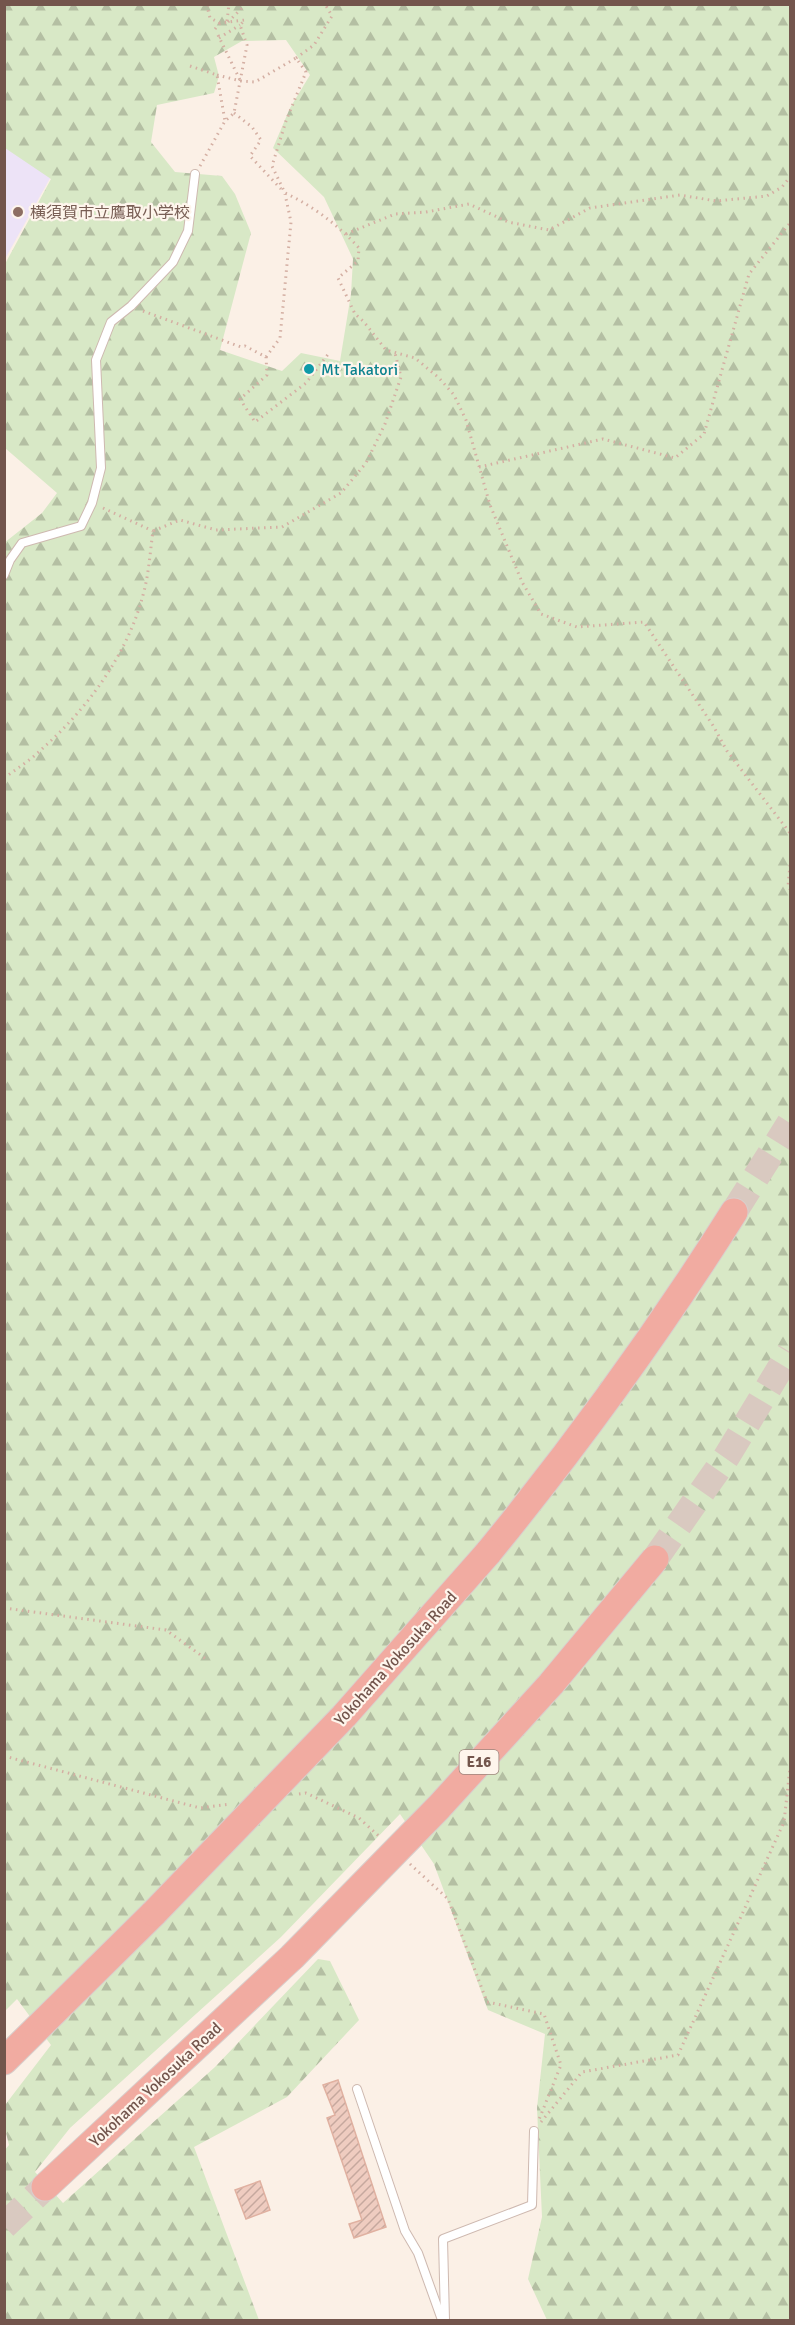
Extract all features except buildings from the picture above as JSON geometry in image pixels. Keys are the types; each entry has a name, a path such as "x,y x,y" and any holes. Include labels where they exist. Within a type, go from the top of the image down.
{"highway":[{"name":"Yokohama Yokosuka Road","path":"4,2061 154,1913 344,1716 488,1552 605,1404 690,1282 734,1212"},
{"name":"Yokohama Yokosuka Road","path":"45,2187 292,1957 447,1798 551,1684 656,1558"}],"lane":[{"path":"4,575 10,560 22,543 81,526 92,503 100,468 96,360 111,322 131,306 173,262 188,231 195,174"},
{"path":"357,2089 405,2231 418,2253 444,2320"},
{"path":"444,2320 443,2239 532,2205 534,2131"}],"path":[{"path":"210,4 207,6 210,18 220,23 245,20 218,37 241,81"},
{"path":"227,23 229,4"},
{"path":"227,23 246,4"},
{"path":"190,66 241,81 255,82 314,45 332,16 325,4"},
{"path":"215,29 220,23"},
{"path":"195,174 225,121 234,113 247,45 240,25"},
{"path":"296,58 306,72 286,121 272,165 285,193 291,222 280,338 266,357 267,375 240,399 255,422 306,383 329,353"},
{"path":"217,75 225,121"},
{"path":"234,113 252,127 261,140 250,156 285,193 308,203 346,234 359,248 358,261 338,278 355,314 386,350 415,358 439,378 454,396 466,420 490,505 522,582 541,614 577,627 644,622 714,727 727,751 790,833"},
{"path":"346,234 396,214 426,212 469,204 493,213 508,222 549,230 590,208 680,195 716,201 767,196 782,187 790,177"},
{"path":"479,466 603,439 675,458 704,434 749,274 790,223"},
{"path":"131,306 241,347 245,346 266,357"},
{"path":"92,503 153,531 180,520 216,530 282,527 341,493 366,462 385,424 402,377 395,353"},
{"path":"4,778 51,741 74,718 102,681 134,625 143,595 153,531"},
{"path":"790,865 788,887 790,889"},
{"path":"4,1608 166,1630 206,1659"},
{"path":"534,2131 582,2072 678,2055 784,1821 790,1768"}],"shaded area":[{"name":"横須賀市立鷹取小学校","path":"5,133 58,164 5,259"}],"green space":[{"path":"5,5 790,5 790,2320 547,2320 528,2279 542,2217 537,2108 545,2034 488,2010 434,1864 400,1814 281,1937 70,2128 35,2172 63,2203 215,2067 318,1959 330,1961 359,2020 287,2097 194,2147 259,2320 5,2320 4,2151 9,2145 5,2129 5,2105 51,2045 17,1999 4,2012 4,543 42,513 57,493 5,448 5,264 51,179 5,148","holes":["286,40 310,75 290,108 273,148 324,197 353,259 351,294 340,361 301,353 282,371 220,350 251,233 235,194 222,176 175,172 151,142 157,105 214,93 219,76 214,57 242,41"]}],"tunnel":[{"path":"734,1212 790,1123"},
{"path":"655,1559 727,1456 790,1352"},
{"path":"4,2226 45,2187"}],"place":[{"name":"横須賀市立鷹取小学校","path":"18,212"},
{"name":"Mt Takatori","path":"309,369"}]}
